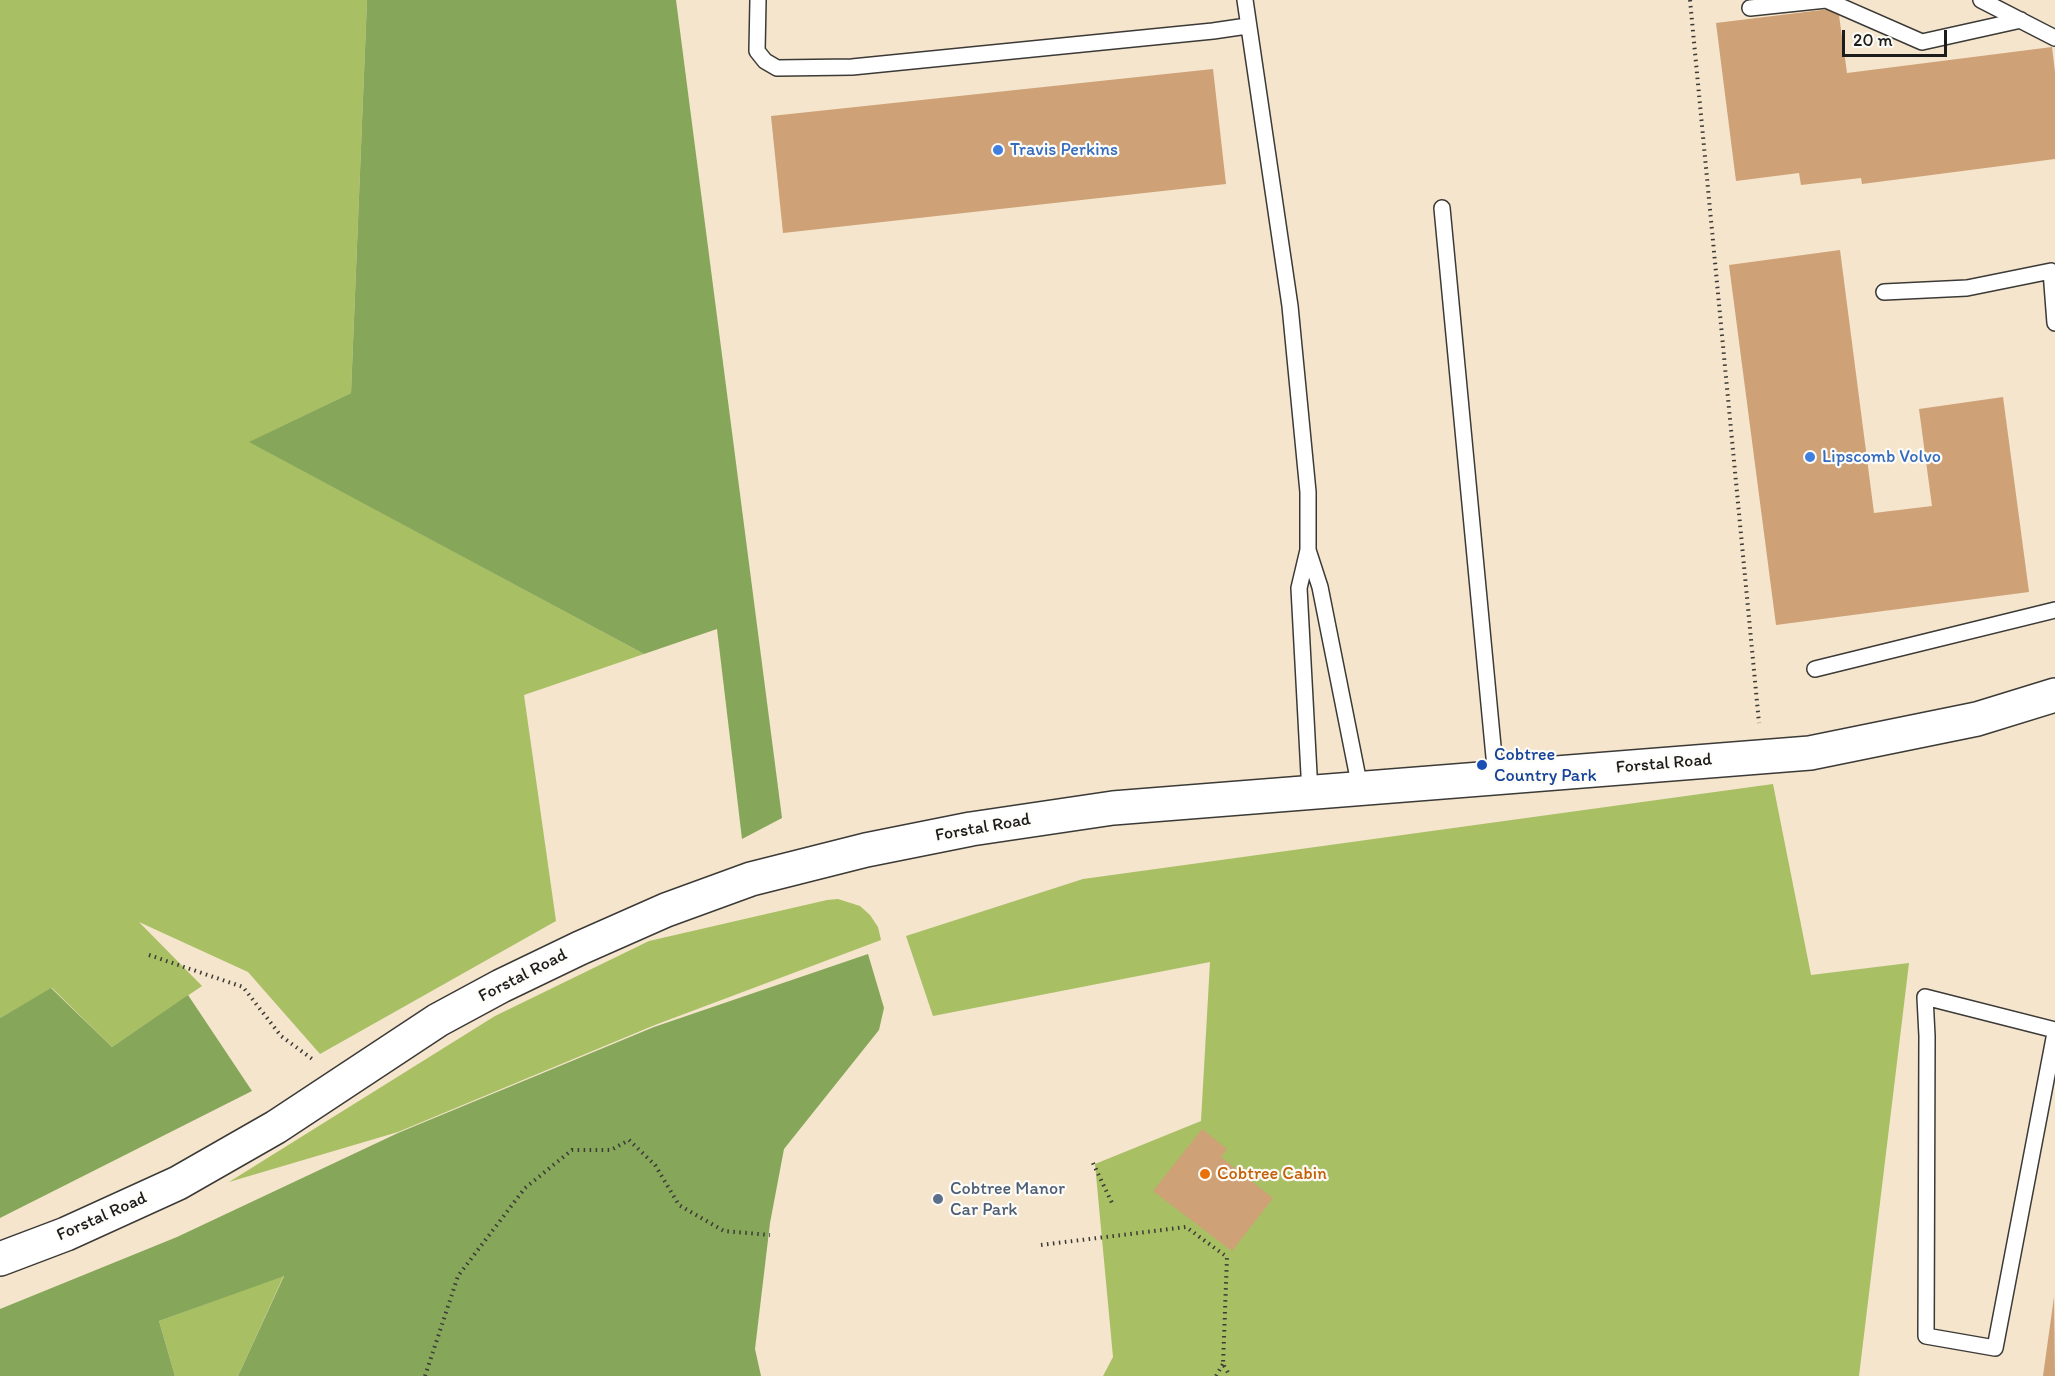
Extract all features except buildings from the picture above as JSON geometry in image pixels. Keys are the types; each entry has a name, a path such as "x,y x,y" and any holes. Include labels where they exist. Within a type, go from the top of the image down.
{"street":[{"name":"Forstal Road","path":"0,1259 66,1234 178,1183 276,1127 438,1020 501,986 666,910 751,879 866,850 971,829 1113,808 1810,753 1977,719 2055,695"}],"lane":[{"path":"758,0 757,51 765,62 777,68 864,66 1248,26"},
{"path":"1245,0 1290,306 1308,492 1308,550 1299,588 1310,793"},
{"path":"1750,8 1826,0 1922,42 2021,20"},
{"path":"1981,0 2055,38"},
{"path":"1442,208 1496,778"},
{"path":"1884,292 1967,288 2051,272 2055,323"},
{"path":"1308,550 1320,587 1360,788"},
{"path":"1815,669 2055,610"},
{"path":"1925,997 2055,1031 1995,1348 1926,1336 1927,1036 1925,997"}],"path":[{"path":"1690,0 1762,756"},
{"path":"149,955 243,987 280,1036 346,1082"},
{"path":"425,1376 458,1276 525,1188 572,1150 611,1150 629,1140 655,1165 680,1205 724,1231 770,1235"},
{"path":"1093,1163 1113,1205"},
{"path":"1041,1245 1185,1227 1227,1257 1223,1364 1216,1376"},
{"path":"1223,1364 1230,1376"}],"green space":[{"path":"0,0 367,0 351,393 250,442 644,654 524,695 556,921 320,1054 248,972 139,922 202,986 112,1047 52,988 0,1018"},
{"path":"367,0 676,0 782,818 742,839 717,629 644,654 249,442 351,393"},
{"path":"1773,784 1811,975 1909,963 1859,1376 1103,1376 1113,1357 1095,1164 1201,1121 1210,962 933,1016 906,936 1083,879"},
{"path":"838,899 860,906 870,915 878,927 881,940 655,1025 398,1132 229,1182 495,1016 649,941"},
{"path":"868,954 884,1008 879,1030 784,1149 770,1223 755,1349 761,1376 238,1376 284,1276 159,1321 175,1376 0,1376 0,1309 177,1237 398,1133 654,1027"},
{"path":"51,988 112,1047 188,995 252,1091 0,1218 0,1018"},
{"path":"284,1275 238,1376 175,1376 159,1321"}],"place":[{"name":"Travis Perkins","path":"998,150"},
{"name":"Lipscomb Volvo","path":"1810,457"},
{"name":"Cobtree Country Park","path":"1482,765"},
{"name":"Cobtree Cabin","path":"1205,1174"},
{"name":"Cobtree Manor Car Park","path":"938,1199"}]}
